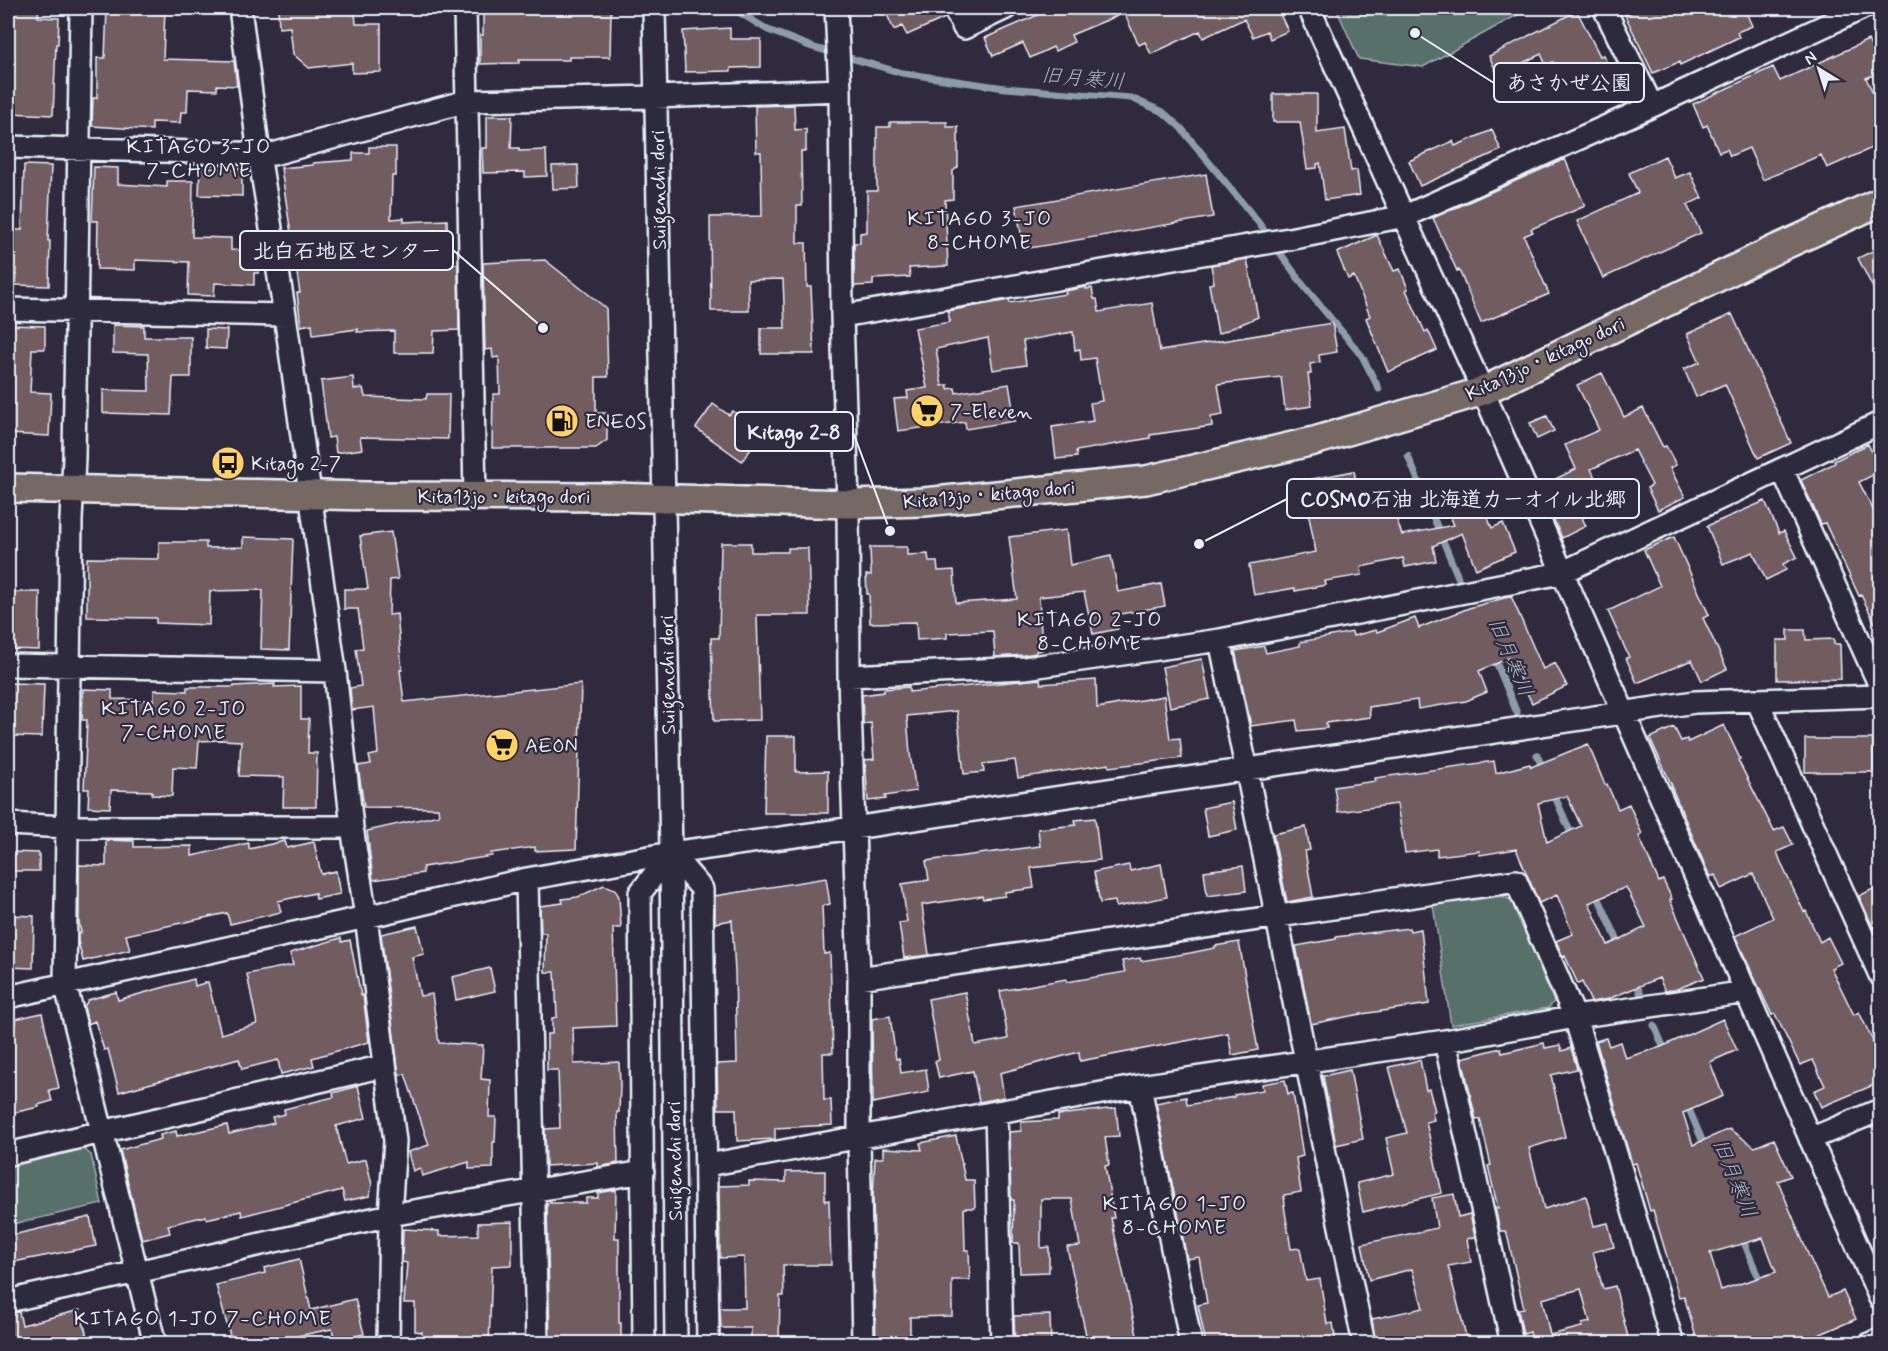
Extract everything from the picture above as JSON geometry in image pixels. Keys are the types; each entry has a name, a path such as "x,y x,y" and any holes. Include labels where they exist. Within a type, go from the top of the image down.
{"main road":[{"name":"Kita13jo・kitago dori","path":"8,488 310,495 475,495 849,504 924,502 1146,480 1314,441 1483,391 1776,249 1881,202"}],"street":[{"path":"81,8 65,983 155,1344"},
{"path":"240,8 259,154 285,315 335,671 352,827 395,1141 390,1215 388,1344"},
{"path":"465,8 475,495"},
{"name":"Suigenchi dori","path":"654,8 672,936 676,1344"},
{"path":"836,8 840,90 842,316 849,504 849,676 859,978 863,1344"},
{"path":"954,8 964,28 1006,8"},
{"path":"1309,8 1483,391 1881,1298"},
{"path":"1604,8 1652,106"},
{"path":"842,316 1289,239 1405,216 1652,106 1863,8"},
{"path":"8,147 273,154 467,101 840,90"},
{"path":"8,309 285,315"},
{"path":"849,676 1025,668 1220,640 1561,573 1881,423"},
{"path":"1782,469 1881,686"},
{"path":"1220,640 1364,1344"},
{"path":"8,665 335,671"},
{"path":"8,997 527,879 670,853 854,828 1623,711 1695,702 1881,696"},
{"path":"1757,700 1881,975"},
{"path":"8,824 67,827 352,827"},
{"path":"670,853 702,889 708,1344"},
{"path":"644,1344 640,893 670,853"},
{"path":"527,879 537,1344"},
{"path":"859,978 1516,881 1575,1017 1673,1344"},
{"path":"707,1165 1140,1086 1445,1041 1575,1017 1747,992"},
{"path":"1445,1041 1512,1344"},
{"path":"8,1154 384,1066"},
{"path":"1140,1086 1191,1344"},
{"path":"1810,1139 1881,1110"},
{"path":"996,1112 1002,1344"},
{"path":"8,1301 390,1215 643,1172"},
{"path":"1870,1344 1881,1339"}],"green space":[{"path":"1336,8 1530,8 1423,67 1359,59"},
{"path":"1502,896 1513,901 1554,1002 1548,1008 1451,1025 1433,905"},
{"path":"84,1149 91,1155 102,1204 8,1225 8,1167"}],"building":[{"path":"8,8 39,8 38,17 59,18 53,115 8,113"},
{"path":"107,8 165,8 163,59 234,61 237,86 217,85 217,90 188,89 187,112 181,112 180,123 152,122 152,130 92,126 93,98 97,98 97,58 105,58"},
{"path":"278,8 316,8 317,12 355,12 356,24 381,24 381,72 352,73 352,63 309,68 293,54 290,27 279,28"},
{"path":"483,8 611,8 610,57 569,57 569,60 519,60 519,63 480,64"},
{"path":"884,8 941,8 945,18 907,35 902,26 894,30"},
{"path":"1049,8 1277,8 1288,31 1270,39 1267,31 1253,37 1244,19 1203,38 1200,31 1151,54 1145,42 1139,45 1124,13 1071,35 1074,42 1055,51 1053,47 1030,58 1023,43 993,56 985,38"},
{"path":"1641,8 1744,8 1752,26 1737,32 1739,37 1680,65 1679,62 1653,73 1625,15"},
{"path":"1577,11 1600,56 1603,55 1614,77 1586,91 1583,85 1568,93 1553,62 1546,65 1541,54 1498,75 1489,56"},
{"path":"730,28 730,39 761,39 761,67 731,68 731,71 685,72 683,31"},
{"path":"1868,40 1881,67 1881,72 1866,78 1881,110 1881,144 1827,168 1821,155 1763,180 1749,148 1730,156 1727,149 1719,152 1707,125 1703,127 1693,104 1773,67 1780,81"},
{"path":"1273,94 1317,94 1317,133 1345,129 1351,171 1357,170 1360,195 1325,200 1320,163 1317,164 1317,168 1307,169 1300,122 1273,122"},
{"path":"794,105 795,130 806,129 806,151 801,151 802,206 797,206 797,243 806,243 807,287 811,287 814,354 761,354 761,328 785,328 783,279 748,280 749,311 711,311 710,217 762,216 761,152 756,152 755,106"},
{"path":"487,116 512,116 511,148 519,148 519,151 546,150 547,176 525,177 525,172 483,173 482,148 487,148"},
{"path":"890,122 947,122 947,127 958,127 958,167 953,171 953,199 945,200 948,266 909,268 910,277 873,279 873,285 854,286 854,243 860,243 860,233 867,232 867,191 877,191 877,127 890,127"},
{"path":"1492,130 1501,150 1420,186 1409,161 1453,141 1455,146"},
{"path":"369,147 396,147 396,176 392,176 391,219 404,218 404,222 447,220 448,264 458,264 459,330 434,331 433,353 394,353 394,331 357,332 358,329 313,335 312,324 301,326 297,293 300,293 281,168 353,160 353,153 369,153"},
{"path":"1665,156 1675,178 1690,172 1702,198 1687,205 1701,233 1603,278 1577,221 1638,193 1629,173"},
{"path":"1565,159 1585,206 1531,229 1533,232 1524,236 1549,294 1481,323 1459,270 1457,271 1433,218"},
{"path":"24,165 51,166 49,286 16,285 16,269 8,269 8,230 22,230"},
{"path":"578,165 579,188 553,189 552,166"},
{"path":"94,167 118,168 118,184 167,187 167,181 193,181 192,237 231,238 231,250 260,251 259,273 254,273 254,285 215,283 214,296 188,295 189,262 135,260 135,270 97,269 98,221 92,221"},
{"path":"200,168 242,169 242,196 199,195"},
{"path":"1206,174 1213,217 1024,249 1016,206"},
{"path":"1377,235 1394,271 1400,269 1408,289 1406,290 1425,332 1428,330 1437,350 1388,372 1366,318 1370,316 1354,276 1348,279 1337,253"},
{"path":"1881,247 1881,304 1858,258"},
{"path":"1247,259 1258,317 1218,334 1209,284 1214,283 1211,265"},
{"path":"545,260 606,308 608,377 596,377 596,413 607,413 607,440 596,448 492,448 493,394 500,394 499,357 493,358 492,349 485,350 483,263"},
{"path":"1086,287 1086,289 1092,288 1099,312 1152,303 1160,351 1332,323 1337,352 1319,355 1320,362 1310,364 1311,374 1308,374 1312,406 1285,410 1281,377 1218,384 1223,415 1211,417 1212,426 1150,435 1150,438 1076,451 1077,457 1056,459 1052,427 1093,421 1090,403 1102,401 1095,358 1081,360 1080,349 1075,350 1073,332 1023,341 1026,365 993,370 988,338 936,349 942,386 948,385 948,389 955,388 956,393 1009,384 1015,421 966,429 965,422 898,431 894,399 908,398 907,391 927,388 915,328 950,322 948,311 1009,300 1010,303 1066,294 1065,291"},
{"path":"1732,314 1791,443 1758,458 1725,384 1696,397 1684,369 1700,362 1687,334"},
{"path":"8,325 45,326 45,349 32,349 30,392 51,393 49,436 8,434"},
{"path":"113,325 144,326 144,337 191,337 191,377 173,377 171,415 103,413 103,390 149,391 148,354 113,353"},
{"path":"206,329 227,330 226,349 206,348"},
{"path":"1602,373 1624,417 1643,408 1663,447 1666,446 1676,465 1670,468 1685,497 1658,510 1647,488 1652,485 1634,450 1591,469 1608,506 1582,518 1586,526 1562,538 1539,487 1576,469 1565,445 1599,430 1577,385"},
{"path":"353,377 354,389 363,388 365,397 426,399 427,394 449,394 448,439 360,437 362,449 336,453 334,437 328,438 321,381"},
{"path":"713,404 729,415 733,411 763,433 742,461 696,428"},
{"path":"1547,416 1554,431 1537,439 1530,423"},
{"path":"1868,444 1881,471 1859,482 1875,513 1881,510 1881,635 1861,595 1859,596 1825,523 1821,524 1801,480"},
{"path":"1354,471 1358,492 1379,485 1385,502 1390,500 1402,535 1454,525 1439,491 1466,479 1474,499 1479,497 1492,528 1503,523 1515,552 1476,569 1462,533 1433,546 1436,561 1405,567 1403,558 1361,567 1362,575 1325,581 1326,585 1254,595 1249,565 1316,552 1302,481"},
{"path":"1765,501 1779,533 1784,531 1797,557 1783,564 1786,570 1766,580 1753,552 1723,564 1707,526"},
{"path":"1066,530 1070,565 1111,556 1118,592 1161,584 1165,606 1115,615 1118,629 1093,634 1084,592 1039,597 1042,650 1024,655 995,657 993,631 947,633 947,638 917,640 916,622 870,623 866,575 871,575 870,547 907,547 907,555 928,554 929,562 937,562 938,571 954,570 956,603 1017,599 1009,537"},
{"path":"391,532 398,579 390,580 389,615 397,614 404,702 581,684 576,849 535,851 535,847 491,853 492,856 423,867 423,873 373,880 367,831 439,815 438,808 364,807 358,766 371,764 369,756 378,754 374,707 352,710 350,688 361,686 356,649 363,648 358,609 344,609 344,589 368,589 360,536"},
{"path":"243,537 293,539 289,650 261,649 263,590 210,591 209,625 156,623 156,618 87,617 87,558 159,559 159,542 206,542 206,548 243,547"},
{"path":"1674,537 1709,615 1703,618 1727,669 1702,681 1692,660 1637,683 1626,658 1629,657 1608,611 1660,586 1644,550"},
{"path":"721,543 751,543 751,552 788,552 788,548 808,548 810,615 757,615 760,720 714,721 711,638 719,638"},
{"path":"8,592 40,592 39,650 8,649"},
{"path":"1511,596 1543,669 1555,663 1567,686 1532,703 1509,658 1479,671 1487,692 1466,701 1418,709 1417,700 1369,707 1370,717 1326,723 1327,728 1298,731 1296,720 1251,726 1235,651 1264,646 1266,653 1300,646 1300,642 1352,632 1353,636 1376,630 1377,632 1415,618 1419,628 1469,608"},
{"path":"1788,630 1805,630 1806,640 1834,639 1834,644 1840,644 1841,679 1777,680 1777,640 1788,640"},
{"path":"1202,659 1210,699 1170,707 1162,667"},
{"path":"1040,679 1041,684 1096,680 1097,708 1164,696 1170,739 1180,738 1182,758 1109,767 1109,764 1018,778 1015,760 983,764 984,772 964,774 957,711 907,716 916,791 868,801 865,760 874,759 871,723 863,724 862,695 884,692 884,689 909,687 909,692"},
{"path":"8,683 44,684 42,737 8,736"},
{"path":"275,684 274,687 301,686 301,719 309,719 308,753 317,753 316,807 283,807 284,777 239,776 241,741 221,740 199,741 197,768 173,767 172,796 152,795 152,791 111,790 110,808 88,807 89,789 84,789 87,720 82,720 83,689 112,690 112,699 154,700 154,690 187,691 187,687"},
{"path":"1724,725 1740,759 1738,760 1774,831 1784,827 1793,845 1777,852 1782,865 1820,942 1828,937 1841,963 1831,968 1854,1015 1859,1012 1881,1058 1881,1082 1821,1107 1814,1091 1825,1086 1813,1060 1800,1065 1775,1014 1772,1015 1735,936 1773,918 1753,874 1721,889 1715,875 1710,877 1650,738 1674,727 1681,741 1687,739 1688,742"},
{"path":"766,736 796,736 796,772 828,771 828,813 764,813"},
{"path":"1805,739 1873,739 1873,772 1805,772"},
{"path":"1588,744 1618,809 1629,804 1642,834 1639,836 1659,882 1663,880 1672,899 1670,900 1704,978 1677,989 1665,991 1659,978 1608,999 1591,1002 1582,982 1578,984 1556,941 1573,934 1557,895 1539,903 1516,849 1480,855 1479,851 1437,856 1437,849 1405,853 1397,804 1338,812 1334,787 1376,781 1375,778 1494,761 1496,773 1530,764 1531,767","holes":["1567,796 1581,826 1547,842 1538,803","1626,887 1646,927 1608,945 1589,903"]},
{"path":"1232,802 1237,830 1208,836 1203,808"},
{"path":"1095,818 1100,860 1031,868 1034,888 1005,892 1005,896 983,899 982,896 922,905 929,955 904,958 899,923 907,922 902,884 929,880 926,861 1040,846 1038,829 1076,825 1075,820"},
{"path":"1306,827 1310,850 1305,851 1313,897 1287,902 1273,834"},
{"path":"106,840 134,841 134,847 192,846 192,856 249,843 249,849 285,841 287,848 314,842 321,874 336,871 340,894 316,899 315,893 278,901 281,912 230,924 227,913 126,935 130,950 83,961 78,941 78,933 81,933 79,865 106,866"},
{"path":"8,852 39,853 39,871 8,871"},
{"path":"1161,864 1167,897 1116,907 1115,901 1100,903 1094,872 1129,865 1130,871"},
{"path":"1243,866 1246,891 1207,896 1204,871"},
{"path":"826,878 830,904 822,906 824,954 830,953 833,1053 823,1053 824,1100 831,1100 832,1125 775,1128 775,1139 737,1141 736,1109 718,1109 717,1064 737,1063 732,920 715,923 715,896"},
{"path":"604,885 615,889 619,897 621,928 613,928 616,1026 573,1028 574,1064 619,1062 618,1163 598,1167 598,1163 546,1166 545,1129 560,1128 558,1070 547,1070 547,1034 552,1034 552,1018 557,1017 555,972 545,972 546,933 541,933 540,906 563,903 562,899 578,897"},
{"path":"1881,885 1881,945 1859,896"},
{"path":"8,915 34,916 33,968 8,967"},
{"path":"417,926 424,954 412,957 420,996 432,994 439,1043 483,1045 481,1079 490,1080 489,1117 496,1117 493,1168 469,1169 469,1162 422,1176 420,1168 413,1171 408,1152 429,1145 405,1074 399,1075 381,934"},
{"path":"1409,928 1410,931 1421,929 1429,1004 1311,1024 1296,946 1336,939 1336,937"},
{"path":"341,938 342,942 350,940 361,996 363,995 369,1042 312,1058 314,1066 281,1074 278,1060 242,1069 239,1059 119,1092 108,1049 104,1050 95,1021 88,1024 84,1007 88,1000 116,992 118,1000 194,979 195,986 208,982 221,1034 257,1024 247,974 293,965 290,953"},
{"path":"1239,942 1258,1050 1232,1055 1228,1033 1080,1061 1079,1052 1000,1073 1004,1097 979,1102 973,1071 939,1078 935,1061 939,1060 928,999 965,992 975,1045 1008,1039 1000,991 1066,979 1067,982 1125,972 1122,961 1140,958 1141,961"},
{"path":"490,968 495,991 456,1000 452,977"},
{"path":"42,1013 59,1088 49,1090 52,1101 38,1105 39,1107 8,1114 8,1026 16,1024 15,1019"},
{"path":"890,1016 896,1059 899,1058 901,1073 926,1069 929,1092 873,1103 872,1019"},
{"path":"1723,1019 1737,1050 1710,1062 1723,1096 1683,1113 1693,1145 1729,1129 1755,1147 1774,1139 1791,1176 1778,1181 1808,1254 1828,1297 1843,1291 1856,1319 1797,1344 1723,1344 1721,1338 1698,1344 1684,1296 1679,1297 1653,1210 1650,1211 1636,1163 1632,1164 1596,1041 1606,1038 1609,1046 1620,1042 1625,1058 1661,1047","holes":["1763,1238 1776,1272 1721,1290 1710,1253"]},
{"path":"1544,1043 1545,1048 1560,1045 1562,1051 1571,1048 1577,1069 1551,1075 1565,1137 1529,1148 1544,1209 1586,1196 1594,1226 1608,1223 1614,1247 1593,1252 1603,1289 1615,1286 1628,1337 1604,1344 1533,1344 1530,1332 1523,1334 1518,1310 1524,1309 1507,1234 1505,1231 1500,1231 1495,1208 1498,1208 1488,1166 1491,1165 1480,1119 1476,1120 1462,1058 1501,1048 1502,1053","holes":["1581,1289 1590,1322 1582,1324 1582,1327 1550,1335 1542,1299"]},
{"path":"1420,1060 1426,1090 1429,1089 1435,1111 1432,1112 1434,1120 1426,1122 1442,1193 1363,1212 1357,1183 1394,1174 1386,1138 1407,1133 1389,1067"},
{"path":"1350,1070 1363,1139 1336,1145 1323,1076"},
{"path":"1285,1080 1288,1094 1293,1093 1303,1156 1296,1158 1301,1192 1284,1195 1291,1249 1300,1248 1306,1281 1320,1279 1327,1324 1333,1323 1336,1344 1206,1344 1198,1305 1207,1303 1199,1257 1187,1259 1156,1103 1186,1097 1187,1105 1234,1097 1234,1095 1263,1090 1262,1084"},
{"path":"358,1086 366,1118 336,1126 346,1164 366,1159 372,1185 369,1196 345,1201 342,1190 242,1216 241,1211 206,1219 206,1216 168,1225 170,1233 142,1240 120,1150 161,1139 160,1135 176,1131 177,1136 227,1125 229,1134 274,1123 272,1117 285,1114 284,1109 334,1097 333,1093"},
{"path":"1116,1108 1119,1136 1105,1137 1109,1165 1105,1166 1114,1218 1111,1218 1139,1344 1088,1344 1067,1247 1080,1246 1072,1199 1041,1199 1041,1248 1049,1247 1049,1272 1020,1273 1019,1243 1013,1243 1014,1200 1011,1200 1009,1132 1021,1131 1021,1122 1058,1120 1058,1115"},
{"path":"956,1136 965,1180 974,1180 975,1208 964,1208 965,1250 969,1250 970,1280 952,1280 952,1316 910,1317 910,1344 876,1344 873,1197 875,1158 883,1158 883,1148 922,1150 920,1143"},
{"path":"825,1171 825,1201 829,1200 831,1265 783,1265 784,1296 780,1296 779,1341 751,1340 751,1328 721,1328 720,1308 745,1308 744,1257 720,1258 719,1186 749,1185 749,1181 786,1182 786,1172"},
{"path":"616,1190 615,1238 619,1238 621,1344 550,1344 547,1203 586,1203 586,1198 598,1198 598,1193"},
{"path":"1454,1194 1458,1217 1470,1214 1475,1237 1467,1239 1471,1262 1448,1266 1466,1336 1434,1344 1376,1344 1372,1319 1423,1308 1412,1269 1369,1280 1362,1244 1437,1228 1432,1198"},
{"path":"90,1217 96,1246 13,1262 8,1236"},
{"path":"512,1222 512,1265 492,1266 489,1344 422,1344 422,1332 415,1331 415,1303 404,1303 407,1263 402,1262 403,1229 439,1231 439,1236 478,1235 478,1223"},
{"path":"299,1259 311,1310 355,1299 364,1334 335,1341 332,1329 297,1336 299,1344 236,1344 235,1338 231,1339 216,1285 265,1273 264,1268"},
{"path":"80,1310 89,1344 8,1344 8,1313 19,1312 22,1325"},
{"path":"1050,1315 1051,1344 1015,1344 1014,1316"}],"waterway":[{"name":"旧月寒川","path":"732,8 768,30 812,47 902,73 1005,88 1131,98 1163,112 1181,128 1258,222 1303,285 1362,356 1379,389"},
{"name":"旧月寒川","path":"1408,456 1458,577"},
{"name":"旧月寒川","path":"1494,657 1517,713"},
{"name":"旧月寒川","path":"1537,755 1543,769"},
{"name":"旧月寒川","path":"1552,790 1573,838"},
{"name":"旧月寒川","path":"1596,892 1621,948"},
{"name":"旧月寒川","path":"1635,980 1643,1000"},
{"name":"旧月寒川","path":"1654,1025 1666,1053"},
{"name":"旧月寒川","path":"1686,1102 1705,1147"},
{"name":"旧月寒川","path":"1741,1235 1762,1286"}],"place":[{"name":"あさかぜ公園","path":"1415,33"},
{"name":"北白石地区センター","path":"543,328"},
{"name":"7-Eleven","path":"927,411"},
{"name":"ENEOS","path":"562,421"},
{"name":"Kitago 2-7","path":"228,463"},
{"name":"Kitago 2-8","path":"890,531"},
{"name":"COSMO石油 北海道カーオイル北郷","path":"1199,544"},
{"name":"AEON","path":"502,745"}],"district":[{"name":"KITAGO 3-JO 7-CHOME","path":"199,158"},
{"name":"KITAGO 3-JO 8-CHOME","path":"980,230"},
{"name":"KITAGO 2-JO 8-CHOME","path":"1090,631"},
{"name":"KITAGO 2-JO 7-CHOME","path":"174,720"},
{"name":"KITAGO 1-JO 8-CHOME","path":"1175,1215"},
{"name":"KITAGO 1-JO 7-CHOME","path":"203,1318"}]}
